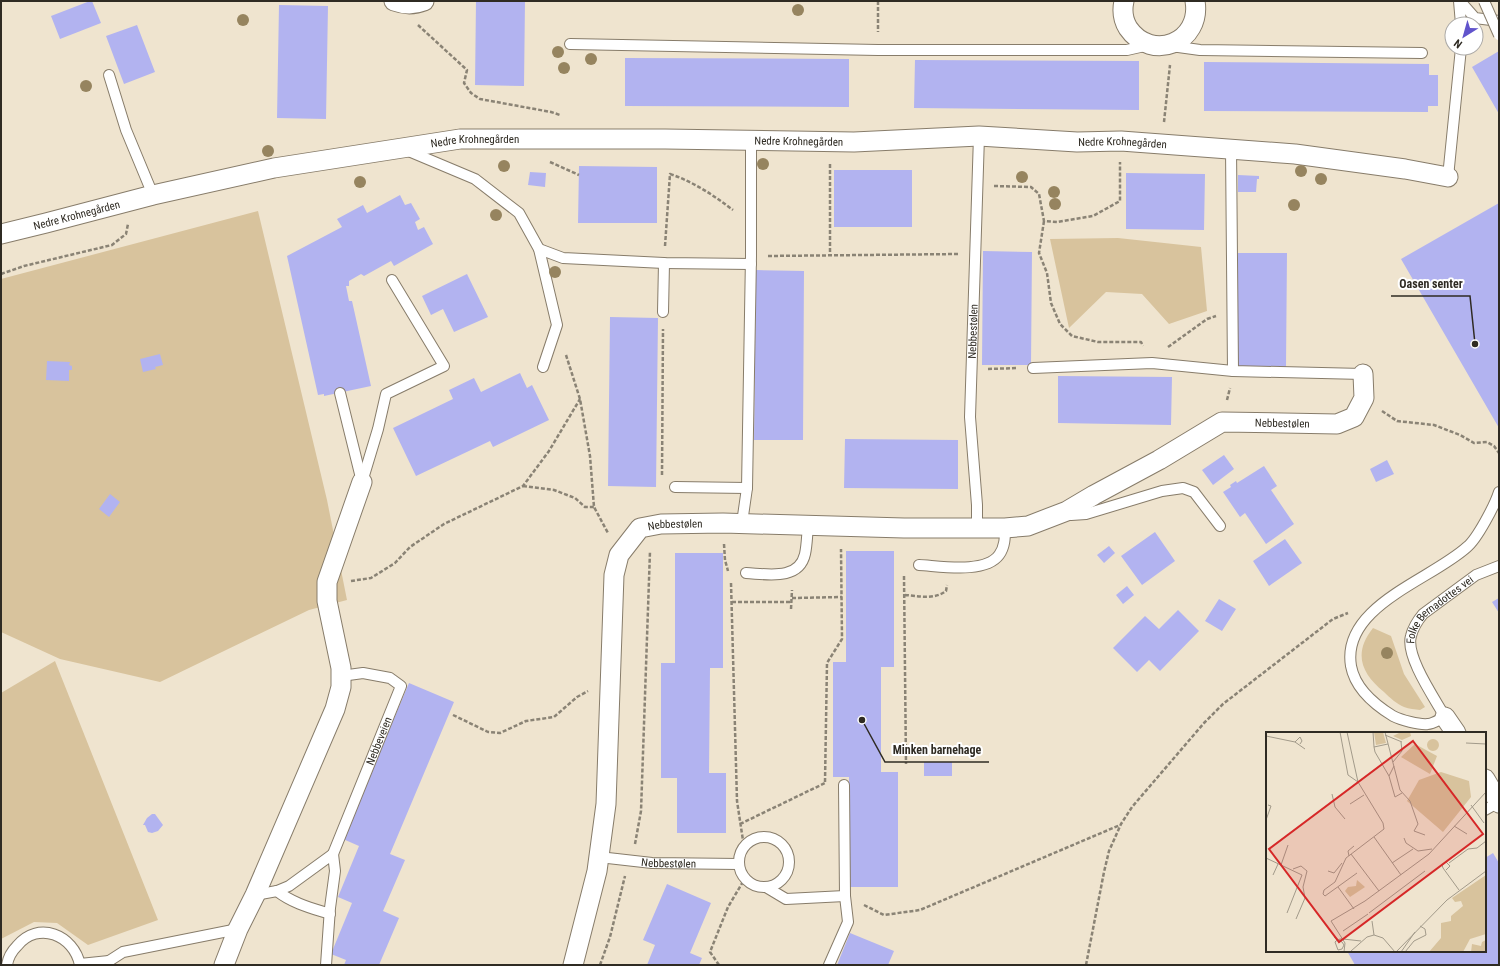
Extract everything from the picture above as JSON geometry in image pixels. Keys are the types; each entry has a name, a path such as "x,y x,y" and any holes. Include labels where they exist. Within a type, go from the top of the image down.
{"street":[{"path":"400,3 417,4 424,1"},
{"path":"1124,1 1123,14 1126,24 1132,34 1140,41 1158,45 1177,42 1186,35 1196,14 1195,1"},
{"name":"Nedre Krohnegården","path":"1,234 46,224 153,195 274,168 460,139 751,140 854,142 979,136 1077,142 1121,141 1231,148 1295,154 1405,169 1448,177"},
{"path":"1363,374 1364,398"},
{"name":"Nebbestølen","path":"573,965 597,871 606,804 614,575 619,555 640,528 661,524 723,523 904,528 1005,528 1028,526 1067,511 1159,460 1222,422 1337,424 1354,417 1364,398"},
{"path":"224,965 238,929 255,894 335,709 341,687 341,668 327,601 326,582 362,482"},
{"name":"Folke Bernadottes vei","path":"1445,717 1455,732"},
{"path":"1486,781 1499,802"}],"lane":[{"path":"1459,1 1475,18 1499,21"},
{"path":"1459,1 1460,16"},
{"path":"1484,1 1499,35"},
{"path":"570,44 878,50 1128,50 1158,45 1200,50 1422,53"},
{"path":"1448,177 1460,56"},
{"path":"109,76 126,130 153,195"},
{"name":"Nebbestølen","path":"977,527 977,505 970,417 979,136"},
{"path":"742,523 747,488 751,260 751,140"},
{"path":"401,148 475,179 518,213 539,249 557,325 543,367"},
{"path":"1231,148 1232,371"},
{"path":"539,249 563,258 664,263 751,260"},
{"path":"663,312 664,263"},
{"path":"362,482 378,430 386,394 444,366 392,280"},
{"path":"1033,368 1152,361 1232,371 1363,374"},
{"path":"340,393 362,482"},
{"path":"675,487 747,488"},
{"path":"1067,511 1071,515 1086,514 1162,491 1183,488 1194,492 1220,526"},
{"path":"1445,717 1429,725 1397,718 1386,712 1371,700 1353,677 1349,656 1352,642 1358,630 1376,608 1404,589 1437,570 1469,547 1491,513 1499,492"},
{"path":"746,573 792,573 800,565 805,555 808,526"},
{"path":"919,565 970,567 988,563 999,555 1005,541 1005,528"},
{"name":"Folke Bernadottes vei","path":"1445,717 1418,671 1410,644 1411,636 1418,620 1423,614 1476,575 1499,566"},
{"name":"Nebbeveien","path":"326,965 335,871 333,854 401,686 390,678 363,673 341,676"},
{"path":"829,965 848,922 844,896 844,785"},
{"path":"1486,809 1499,802"},
{"path":"758,838 775,840 786,852 788,868 785,876 780,882 766,887 751,883 745,878 739,864 740,855 744,848 750,842 758,838"},
{"path":"255,894 277,891 289,886 333,854"},
{"name":"Nebbestølen","path":"599,857 652,863 739,864"},
{"path":"766,887 786,899 844,896"},
{"path":"277,891 286,898 330,914"},
{"path":"8,965 8,961 13,950 21,941 32,934 44,933 57,935 68,942 76,952 80,964 108,963 123,952 238,929"}],"path":[{"path":"878,1 878,50"},
{"path":"400,3 413,21 467,70 464,83 471,93 480,99 551,112 571,119 587,139"},
{"path":"1158,45 1170,66 1162,144"},
{"path":"830,141 830,255"},
{"path":"1044,221 1057,222 1093,216 1120,201 1121,141"},
{"path":"664,263 670,174 686,180 713,195 751,224"},
{"path":"978,186 1031,187 1039,194 1044,221 1039,253 1047,273 1051,303 1060,324 1072,336 1098,342 1141,342 1152,361 1207,318 1225,314 1232,315"},
{"path":"1,274 24,266 112,244 126,234 129,226 126,202"},
{"path":"751,260 830,255 975,254"},
{"path":"663,312 662,475 675,487"},
{"path":"557,325 580,399 590,456 594,507 619,555"},
{"path":"972,369 1033,368"},
{"path":"1222,422 1232,371"},
{"path":"1364,398 1397,421 1434,425 1460,435 1474,443 1487,442 1494,446 1499,452"},
{"path":"326,582 340,583 371,578 394,563 410,547 444,524 523,486 549,451 580,399"},
{"path":"523,486 554,490 574,498 585,507 594,507"},
{"path":"723,523 725,560 729,574"},
{"path":"825,784 827,663 842,639 840,526"},
{"path":"600,965 610,937 627,861 635,849 641,811 650,544 640,528"},
{"path":"904,572 906,764"},
{"path":"730,581 732,588 737,800 744,848"},
{"path":"905,595 929,597 946,591 947,583"},
{"path":"792,598 842,596"},
{"path":"732,602 792,602"},
{"path":"1086,965 1109,852 1121,824 1148,786 1223,704 1333,619 1352,611 1376,608"},
{"path":"453,715 488,732 500,733 526,721 554,717 577,697 591,691"},
{"path":"740,824 825,784 844,785"},
{"path":"844,896 884,915 920,910 1121,824"},
{"path":"719,965 710,952 728,907 745,878"}],"shaded area":[{"path":"258,211 327,500 347,600 309,610 160,682 60,659 1,632 1,279"},
{"path":"1118,238 1201,247 1207,311 1169,324 1142,294 1106,292 1069,328 1050,239"},
{"path":"1373,628 1391,636 1404,674 1425,707 1420,710 1401,706 1370,678 1362,662 1362,654 1363,646"},
{"path":"55,661 158,920 88,945 57,923 34,922 1,939 1,693"}],"building":[{"path":"92,1 101,23 60,39 51,16"},
{"path":"476,1 525,1 524,86 475,85"},
{"path":"279,5 328,6 326,119 277,118"},
{"path":"137,25 155,72 124,84 106,36"},
{"path":"1499,51 1499,114 1472,67"},
{"path":"625,58 849,59 849,107 625,106"},
{"path":"915,60 1139,61 1139,110 914,108"},
{"path":"1204,62 1429,64 1429,75 1438,75 1438,106 1428,106 1428,112 1204,111"},
{"path":"579,166 657,167 657,223 578,223"},
{"path":"834,170 912,170 912,227 834,227"},
{"path":"530,172 546,173 545,187 528,185"},
{"path":"1126,173 1205,174 1204,230 1126,229"},
{"path":"1238,175 1259,176 1259,179 1257,179 1256,192 1238,192"},
{"path":"400,195 405,205 411,203 420,219 415,222 418,230 424,227 433,244 394,266 391,261 364,276 361,274 349,281 349,286 346,286 349,301 352,301 371,386 324,396 324,394 318,395 287,256 342,227 337,219 363,205 367,213"},
{"path":"1499,203 1499,428 1401,259"},
{"path":"983,251 1032,252 1031,365 982,365"},
{"path":"1238,253 1287,253 1286,367 1238,366"},
{"path":"756,270 804,271 803,440 754,440"},
{"path":"467,274 488,317 454,332 443,309 431,315 422,296"},
{"path":"610,317 658,318 656,487 608,486"},
{"path":"160,354 163,365 155,367 156,369 143,372 140,359"},
{"path":"47,361 70,362 69,365 72,366 72,370 69,370 69,381 46,380"},
{"path":"520,373 527,388 532,385 549,420 493,447 490,441 416,476 393,428 453,399 449,390 474,378 481,392"},
{"path":"1058,376 1172,377 1171,425 1058,423"},
{"path":"845,439 958,440 958,489 844,488"},
{"path":"1224,455 1234,469 1213,485 1202,470"},
{"path":"1387,460 1394,474 1376,482 1370,469"},
{"path":"1264,466 1277,486 1271,490 1294,524 1266,544 1245,513 1240,517 1223,492 1231,487 1230,485 1236,481 1237,483"},
{"path":"110,494 120,502 109,517 99,509"},
{"path":"1155,532 1175,561 1142,585 1121,556"},
{"path":"1285,539 1302,563 1269,586 1253,561"},
{"path":"1109,546 1115,553 1104,563 1097,555"},
{"path":"846,551 894,551 894,667 881,667 881,772 898,772 898,887 849,887 849,777 833,777 833,662 846,662"},
{"path":"675,553 723,553 723,668 710,668 709,773 726,773 726,833 677,833 677,778 661,778 661,663 675,663"},
{"path":"1127,586 1134,595 1123,604 1116,595"},
{"path":"1499,598 1499,613 1492,602"},
{"path":"1219,599 1236,609 1222,631 1205,621"},
{"path":"1178,610 1199,631 1160,671 1149,660 1137,672 1113,648 1145,616 1159,629"},
{"path":"409,683 454,702 390,854 405,860 383,911 399,918 379,965 344,965 346,960 331,954 352,903 338,897 359,846 343,839"},
{"path":"924,762 952,762 952,776 924,776"},
{"path":"152,814 155,814 163,825 158,831 152,833 148,832 145,825 143,825 147,818"},
{"path":"1493,853 1499,863 1499,965 1355,965 1348,952 1486,952 1486,857"},
{"path":"667,884 711,903 690,953 702,958 699,965 647,965 655,945 643,940"},
{"path":"850,933 894,951 888,965 837,965"}],"place":[{"name":"Oasen senter","path":"1475,344"},
{"name":"Minken barnehage","path":"862,720"}]}
